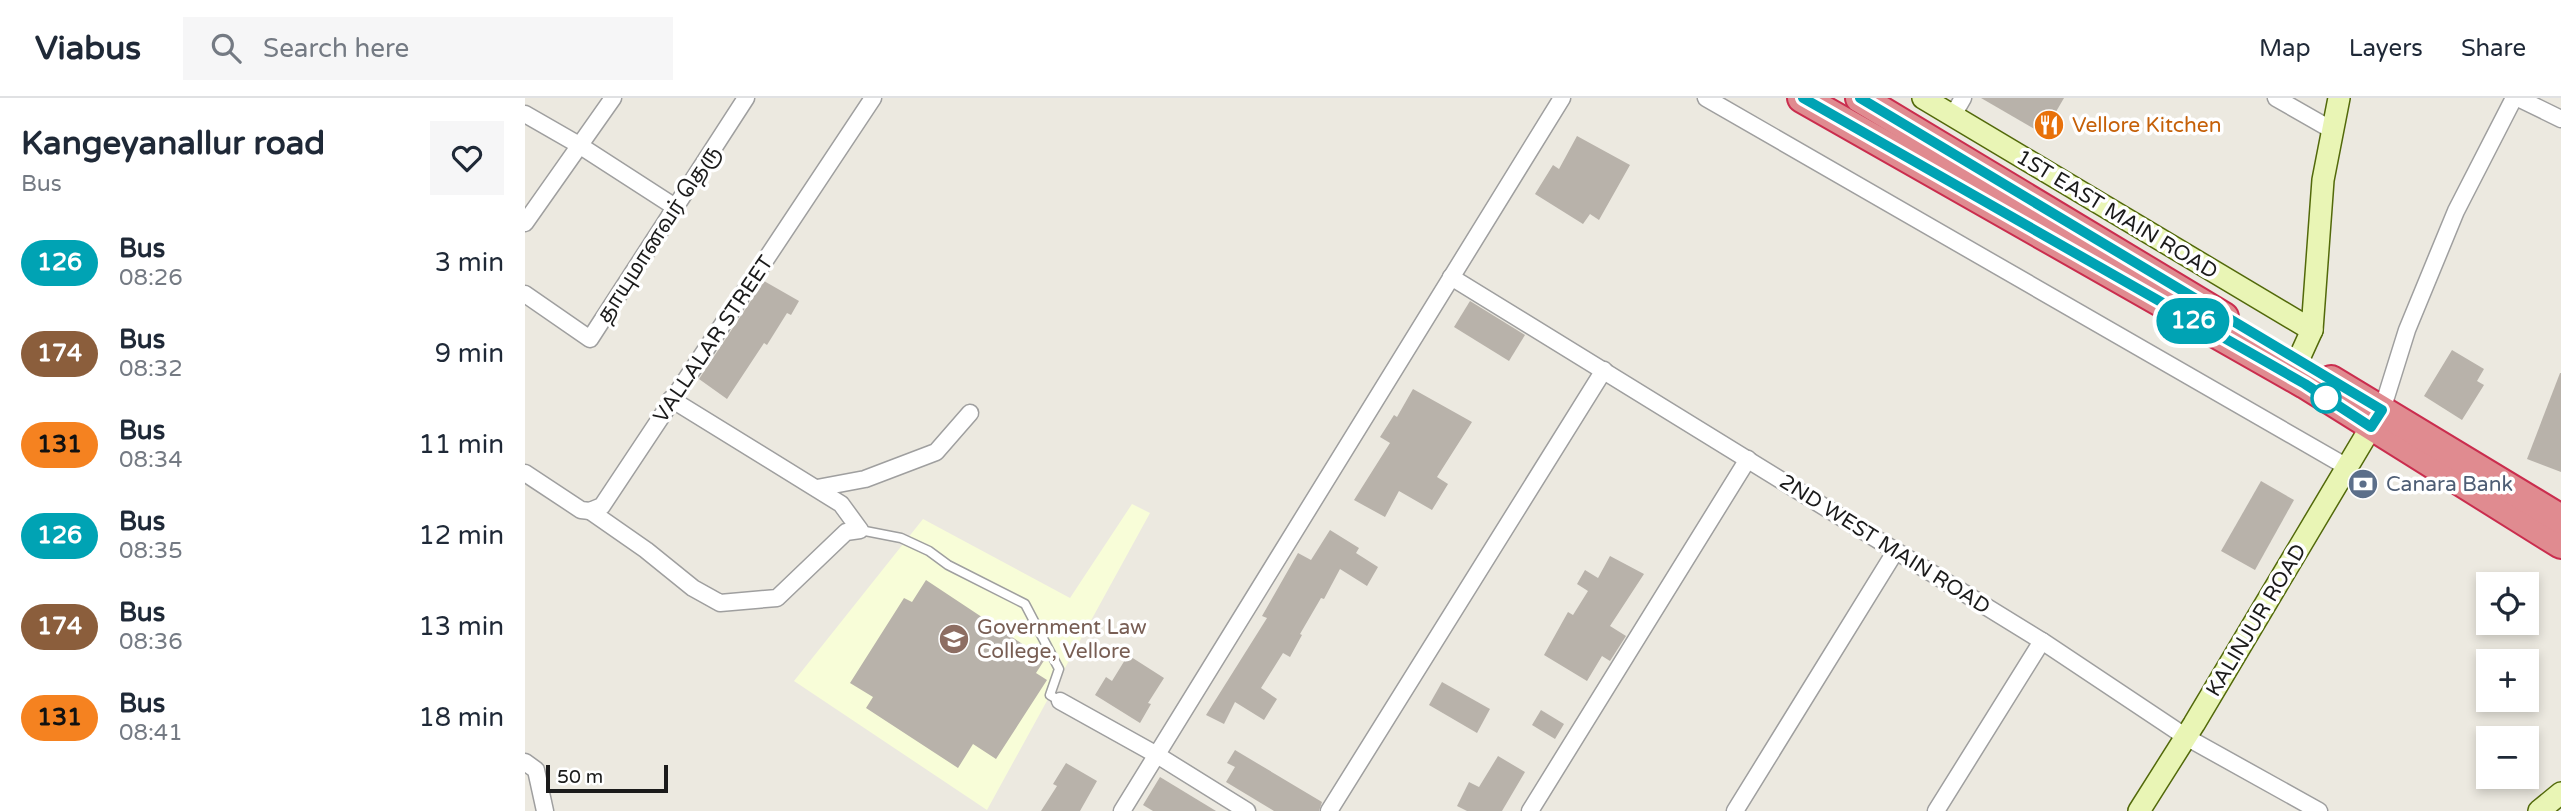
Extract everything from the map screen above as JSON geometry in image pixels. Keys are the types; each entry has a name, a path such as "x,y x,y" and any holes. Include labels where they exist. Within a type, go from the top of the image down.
{"highway":[{"path":"1803,98 2295,369"},
{"path":"1860,98 2377,419 2561,544"},
{"path":"2377,419 2561,519"}],"street":[{"path":"525,223 613,98"},
{"name":"தாயுமானவர் தெரு","path":"525,294 590,339 746,98"},
{"name":"VALLALAR STREET","path":"590,511 602,506 873,98"},
{"path":"1122,811 1562,98"},
{"path":"1706,98 2347,467"},
{"name":"1ST EAST MAIN ROAD","path":"1923,98 2312,330"},
{"path":"1952,117 1963,98"},
{"path":"2276,98 2332,130"},
{"path":"2295,369 2312,330 2323,180 2339,98"},
{"path":"2377,419 2407,330 2451,223 2516,98 2561,118"},
{"path":"525,114 579,145 675,207"},
{"name":"2ND WEST MAIN ROAD","path":"1451,277 2042,641 2186,737 2319,811"},
{"path":"1329,811 1604,370"},
{"path":"525,473 581,510 590,511 646,550 693,588 720,603 777,598 846,533 860,530 841,504 671,399"},
{"path":"817,488 865,479 936,452 969,413"},
{"name":"KALINJUR ROAD","path":"2139,811 2377,419"},
{"path":"1530,811 1748,458"},
{"path":"1735,811 1895,552"},
{"path":"1936,811 2042,641"},
{"path":"1061,701 1157,755 1247,811"},
{"path":"525,762 535,770 545,811"},
{"path":"2539,811 2561,793"}],"lane":[{"path":"860,530 910,542 929,551 948,565 1025,604 1059,669 1050,695 1061,701"}],"shaded area":[{"name":"Government Law College, Vellore","path":"1132,504 1150,513 987,810 794,681 923,519 1070,598"}],"building":[{"path":"1981,98 2064,98 2043,134"},
{"path":"1577,136 1630,165 1599,220 1590,214 1583,224 1535,194 1553,165 1559,169"},
{"path":"764,281 799,301 791,315 787,313 767,345 764,343 727,399 699,379"},
{"path":"1470,301 1525,335 1509,361 1454,327"},
{"path":"2452,350 2484,369 2477,381 2484,385 2462,420 2424,396"},
{"path":"2561,373 2561,472 2527,459"},
{"path":"1413,389 1472,422 1437,477 1448,484 1432,510 1399,491 1385,517 1354,500 1390,443 1380,437 1394,415 1397,417"},
{"path":"2261,481 2294,500 2255,570 2221,551"},
{"path":"1330,530 1359,548 1356,553 1378,567 1367,586 1340,569 1300,634 1302,635 1290,657 1283,653 1261,688 1277,699 1264,720 1235,702 1224,724 1206,715 1267,618 1262,616 1298,553 1311,560"},
{"path":"1610,556 1644,574 1610,626 1626,636 1610,661 1602,656 1587,681 1544,655 1568,612 1573,615 1588,591 1577,584 1585,570 1598,578"},
{"path":"926,580 1045,659 1036,673 1047,680 996,759 973,744 958,768 866,708 873,697 850,683 904,598 912,602"},
{"path":"1128,655 1164,678 1148,703 1151,704 1140,723 1095,695 1106,677 1112,681"},
{"path":"1442,682 1490,709 1477,733 1429,705"},
{"path":"1541,710 1564,724 1555,739 1532,725"},
{"path":"1235,750 1322,802 1319,811 1274,811 1226,782 1235,767 1227,763"},
{"path":"1498,756 1525,772 1502,811 1467,811 1457,806 1469,782 1479,787"},
{"path":"1066,763 1097,781 1080,811 1041,811 1057,786 1053,784"},
{"path":"1160,777 1216,811 1153,811 1143,805"}],"bus line":[{"name":"126","path":"1803,98 2305,384 2371,427 2382,410 1860,98"}],"place":[{"name":"Vellore Kitchen","path":"2049,125"},
{"name":"Canara Bank","path":"2363,484"},
{"name":"Government Law College, Vellore","path":"954,639"}]}
